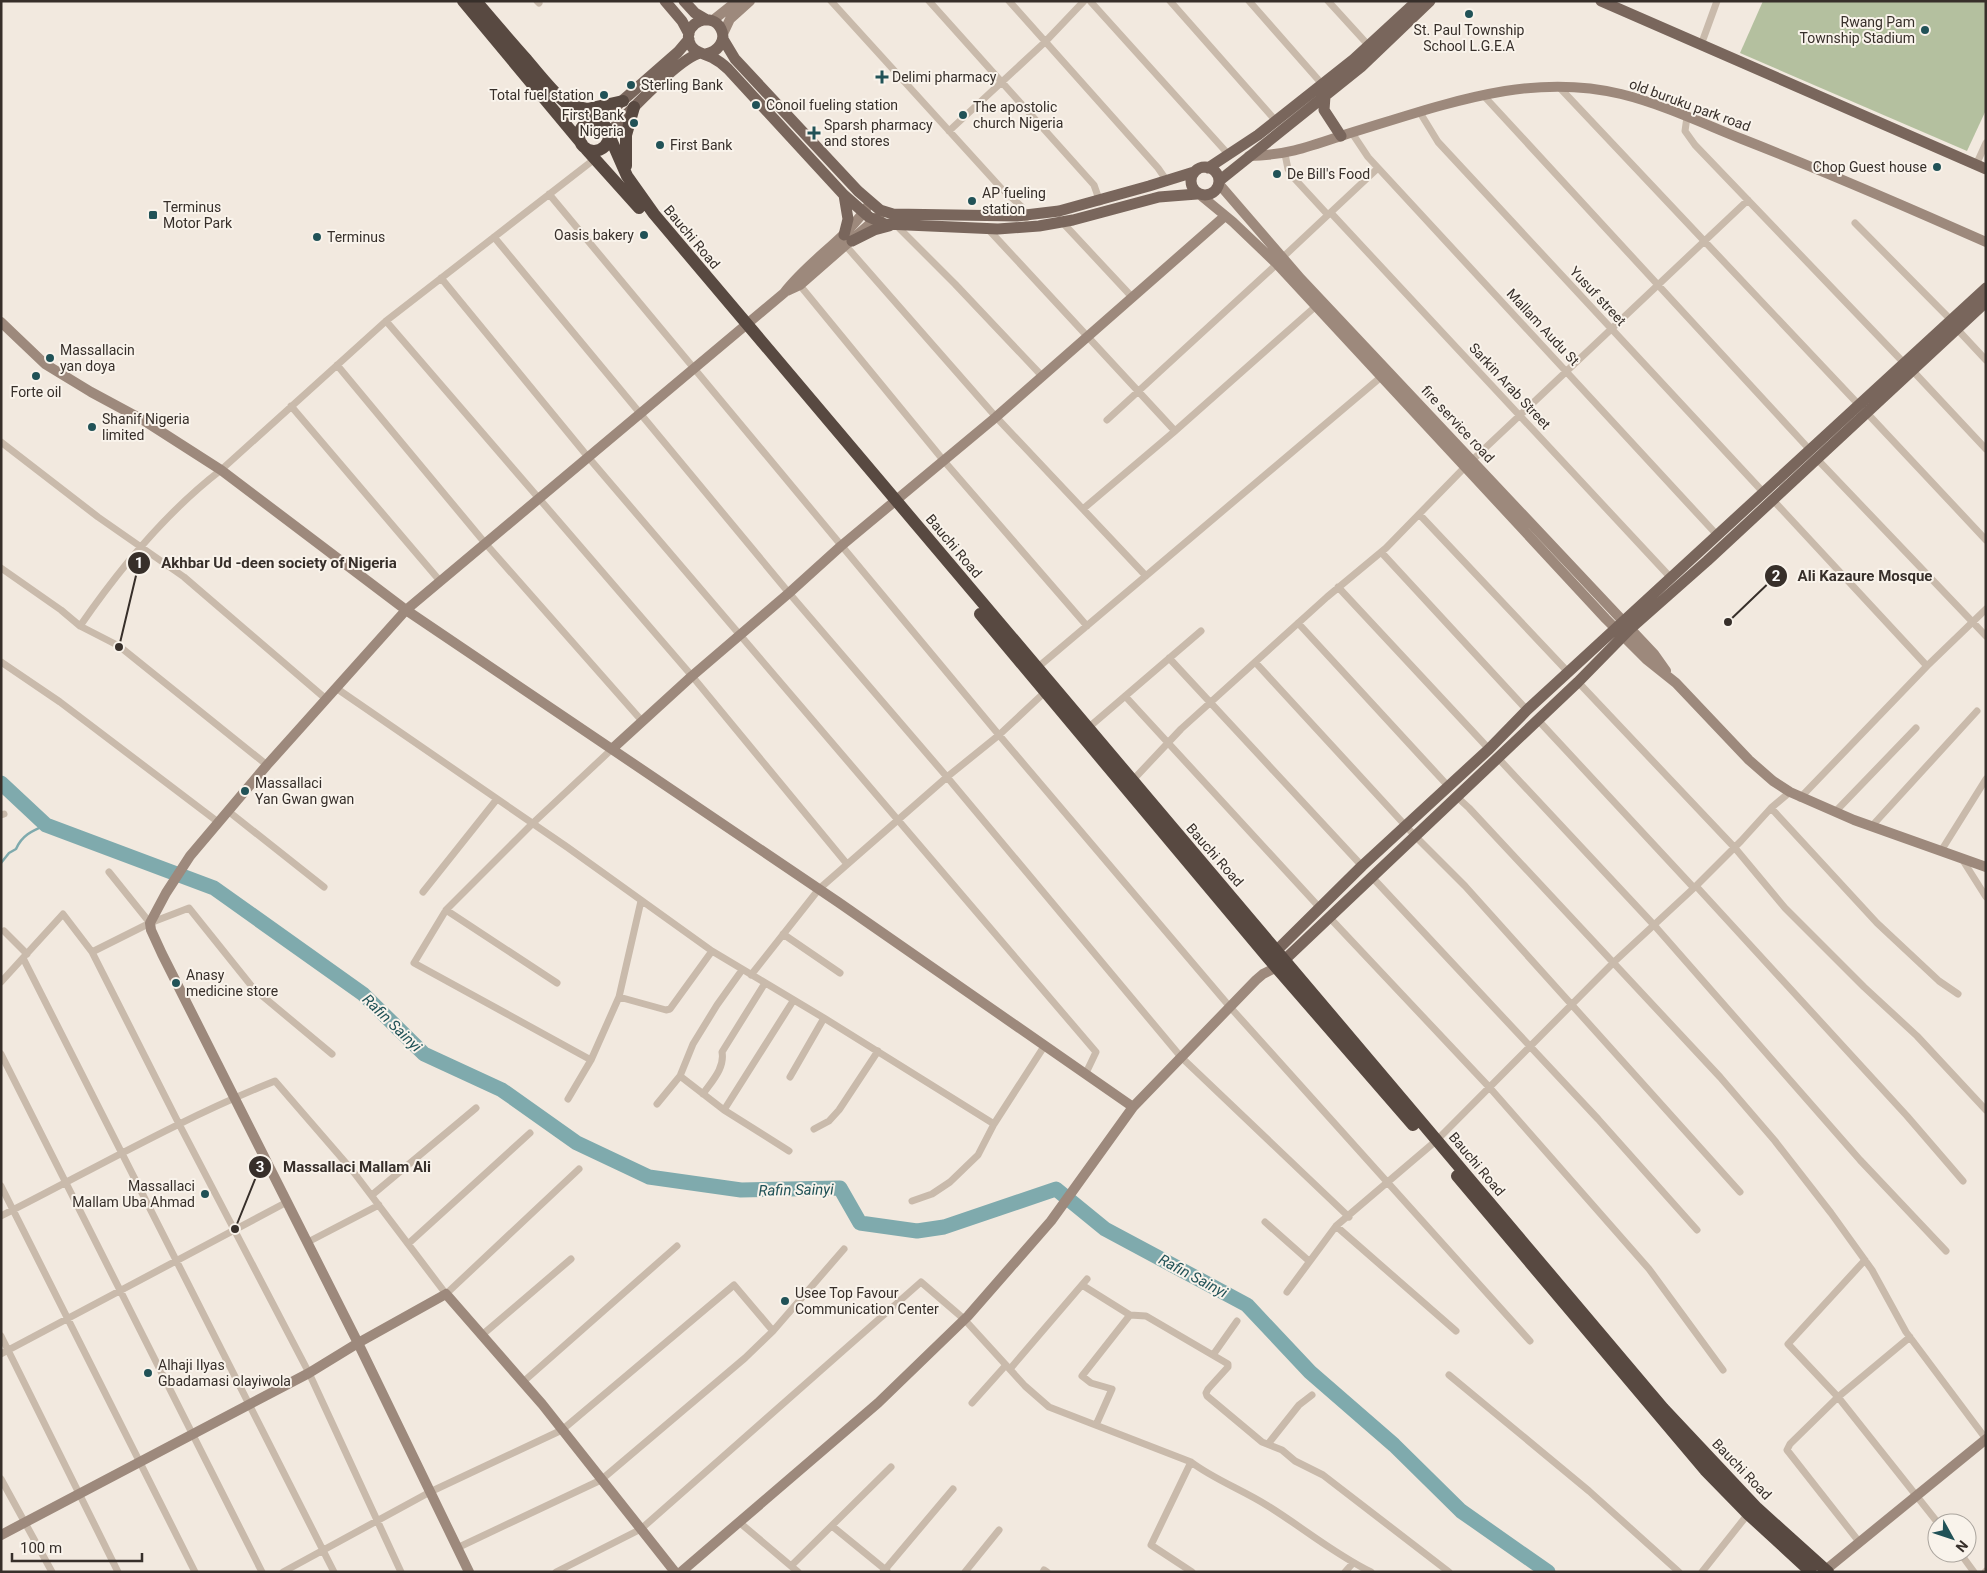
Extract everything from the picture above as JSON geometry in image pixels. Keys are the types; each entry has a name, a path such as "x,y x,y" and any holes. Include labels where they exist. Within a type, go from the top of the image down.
{"highway":[{"name":"Bauchi Road","path":"463,1 584,146 743,326 892,503 1045,692 1670,1415 1757,1508 1826,1571"},
{"path":"476,1 546,83 567,104 583,116 597,122 607,128 609,134 608,143 601,150 596,151 584,146 580,136 582,129 590,122 597,122"},
{"path":"567,104 587,109 628,104 627,176"},
{"name":"Bauchi Road","path":"609,134 627,176 643,201 743,326"},
{"name":"Bauchi Road","path":"892,503 1088,728 1277,959"},
{"name":"Bauchi Road","path":"1434,1142 1656,1414 1705,1470 1748,1514 1812,1572"}],"main road":[{"path":"665,1 682,21 692,48 728,70 844,195 867,208 890,213 1026,215 1059,211 1167,181 1194,172 1200,168 1208,168 1276,121 1322,84 1372,49 1430,1"},
{"path":"684,1 695,13 717,24 735,59 867,208 875,220 894,226"},
{"path":"1601,1 1981,167"},
{"path":"844,195 848,219 847,241 874,230 894,226 1027,227 1063,223 1159,197 1198,194 1206,196 1213,193 1219,182 1249,156 1326,96 1372,49 1412,3"},
{"path":"609,134 628,104 682,48 696,23 710,20"},
{"path":"597,122 628,104 688,58 717,50 723,37"},
{"path":"1326,96 1324,110 1347,134"},
{"path":"1208,168 1216,173 1219,182"},
{"path":"1194,172 1190,184 1198,194"},
{"path":"1277,959 1329,917 1457,797 1527,710 1568,672 1623,629 1863,409 1954,324 1986,288"},
{"path":"1954,324 1986,302"},
{"path":"1277,959 1320,908 1362,866 1448,786 1537,719 1578,682 1623,629 1671,578 1718,536 1768,496"}],"street":[{"path":"710,20 737,1"},
{"path":"723,37 730,19 750,1"},
{"path":"831,1 1001,188 1022,207 1026,215 1027,227"},
{"path":"929,1 1094,186 1102,212"},
{"path":"1009,1 1158,168 1167,181"},
{"path":"949,131 1045,42 1084,1"},
{"path":"1090,1 1229,155"},
{"path":"1170,1 1276,121"},
{"path":"1249,1 1322,84"},
{"path":"1328,1 1372,49"},
{"path":"1701,45 1717,1"},
{"path":"1559,87 1986,540"},
{"name":"old buruku park road","path":"1249,156 1285,154 1419,112 1483,95 1529,88 1559,87 1600,90 1621,94 1687,117 1986,242"},
{"path":"1483,95 1814,454 1986,636"},
{"name":"Yusuf street","path":"1419,112 1438,142 1927,666"},
{"path":"1687,117 1685,131 1688,137 1986,449"},
{"name":"Mallam Audu St","path":"1347,134 1718,536"},
{"path":"1981,167 1986,143"},
{"name":"Sarkin Arab Street","path":"1285,154 1288,169 1293,177 1520,415 1671,578"},
{"path":"80,626 110,582 194,490 221,470 386,321 596,158"},
{"path":"1107,420 1378,168"},
{"name":"fire service road","path":"1219,182 1280,261 1623,629 1654,654 1676,683 1749,760 1774,781 1800,798 1871,827 1986,867"},
{"path":"549,194 999,735 1230,1007 1530,1341"},
{"path":"1198,194 1280,261 1316,306 1381,378 1468,463"},
{"path":"1132,781 1210,702 1381,552 1468,463 1748,200"},
{"path":"847,241 867,208"},
{"path":"150,923 166,893 190,856 267,765 406,610 743,326 875,220 890,213 894,226 955,284 1042,376"},
{"path":"590,1060 414,963 446,910 533,823 692,676 841,546 996,417 1225,216"},
{"path":"1063,223 1132,297"},
{"path":"1855,223 1954,324 1986,360"},
{"path":"988,228 1086,337 1175,431"},
{"path":"494,237 639,414 947,777 1181,1057 1349,1217"},
{"path":"847,241 996,417 1146,576"},
{"path":"441,278 588,457 1096,1052 1086,1072"},
{"path":"797,282 944,461 1087,626"},
{"path":"1083,509 1175,431 1316,306"},
{"path":"386,321 692,676 847,864"},
{"path":"1,322 36,357 59,374 143,420 221,470 406,610 819,889 1086,1072 1133,1107"},
{"path":"337,365 485,543 642,721"},
{"path":"1037,668 1381,378"},
{"path":"292,406 440,581"},
{"path":"1,442 59,488 184,577 326,699"},
{"path":"1419,514 1568,672"},
{"path":"1381,552 1527,710"},
{"path":"1,568 61,610 80,626 119,646 267,765"},
{"path":"1338,588 1654,925 1860,1160 1946,1251"},
{"path":"1800,798 1927,666 1986,609"},
{"path":"1298,623 1448,786"},
{"path":"1088,728 1201,631"},
{"path":"1169,658 1362,866"},
{"path":"1,662 60,702 218,822"},
{"path":"1255,662 1573,1004 1740,1192"},
{"path":"1578,682 1735,848 1785,908 1864,987 1917,1036 1986,1110"},
{"path":"336,688 533,823 712,951 994,1124"},
{"path":"751,975 819,889 947,777 999,735 1045,692"},
{"path":"1125,696 1320,908"},
{"path":"1871,827 1977,711"},
{"path":"1537,719 1907,1116 1962,1180"},
{"path":"1835,812 1916,728"},
{"path":"1941,851 1986,779"},
{"path":"1287,1292 1336,1226 1349,1217 1434,1142 1614,962 1695,887 1735,848 1771,808 1790,792"},
{"path":"1457,797 1614,962 1775,1140 1864,1260 1910,1338 1986,1439 1826,1571"},
{"path":"423,892 497,799"},
{"path":"1771,808 1877,923 1939,981 1958,994"},
{"path":"228,811 324,887"},
{"path":"1962,858 1986,897"},
{"path":"109,872 150,923 151,930 162,954 308,1242 469,1572"},
{"path":"1371,876 1598,1119 1697,1230"},
{"path":"568,1099 590,1060 619,997 641,900"},
{"path":"92,952 150,923 189,908 254,989 332,1054"},
{"path":"446,910 557,983"},
{"path":"1,982 63,914 92,952 309,1373 401,1572"},
{"path":"1329,917 1490,1088 1649,1269 1723,1370"},
{"path":"4,931 25,956 334,1572"},
{"path":"783,934 840,973"},
{"path":"619,997 666,1010 670,1009 712,951"},
{"path":"681,1572 878,1403 964,1319 1051,1222 1133,1107 1277,959"},
{"path":"657,1104 680,1076 693,1044 717,1005 742,970"},
{"path":"703,1094 720,1068 723,1058 722,1052 765,984"},
{"path":"724,1110 794,1001"},
{"path":"790,1077 824,1018"},
{"path":"912,1201 932,1194 967,1168 978,1155 994,1124 1045,1044"},
{"path":"814,1129 829,1120 839,1110 878,1052"},
{"path":"1,1054 262,1572"},
{"path":"680,1076 724,1110 788,1151"},
{"path":"1,1216 122,1152 234,1097 275,1081 372,1195 446,1294 523,1382 676,1572"},
{"path":"372,1195 476,1108"},
{"path":"408,1244 530,1133"},
{"path":"1,1535 309,1373 358,1343 446,1294 579,1168"},
{"path":"1,1186 141,1461 195,1572"},
{"path":"5,1352 287,1202"},
{"path":"308,1242 379,1205"},
{"path":"1265,1222 1309,1261"},
{"path":"1336,1226 1456,1331"},
{"path":"523,1382 676,1246"},
{"path":"457,1548 601,1480 745,1358 773,1331 844,1249"},
{"path":"482,1334 571,1259"},
{"path":"1864,1260 1788,1344 1838,1397 1930,1513"},
{"path":"556,1572 641,1529 921,1282 964,1319 1025,1386 1049,1406 1191,1462 1204,1472 1266,1505 1353,1563 1371,1572"},
{"path":"972,1403 1008,1367 1084,1282 1130,1315 1146,1316 1228,1364 1228,1367 1206,1394 1244,1428 1268,1444 1282,1450 1295,1461 1323,1474 1449,1572"},
{"path":"283,1572 430,1492 562,1430 734,1285 773,1331"},
{"path":"1096,1425 1112,1389 1091,1383 1082,1376 1130,1315"},
{"path":"1213,1355 1237,1321"},
{"path":"1,1336 5,1352 118,1572"},
{"path":"1860,1543 1787,1450 1790,1444 1838,1397 1910,1338"},
{"path":"1449,1375 1589,1491 1678,1572"},
{"path":"1268,1444 1299,1405 1312,1395"},
{"path":"1191,1462 1151,1545 1192,1572"},
{"path":"791,1566 891,1467"},
{"path":"1,1479 52,1572"},
{"path":"832,1526 885,1571 953,1489"},
{"path":"1702,1572 1748,1514"},
{"path":"739,1522 798,1572"},
{"path":"965,1572 999,1530"},
{"path":"1345,1572 1353,1563"},
{"path":"1043,1572 1044,1570 1047,1572"}],"green space":[{"path":"1763,1 1986,1 1986,110 1967,151 1740,53"}],"waterway":[{"name":"Rafin Sainyi","path":"1,783 46,825 214,888 363,994 424,1054 502,1090 577,1143 649,1177 741,1190 840,1188 860,1223 917,1231 944,1227 1056,1189 1105,1229 1247,1305 1310,1372 1394,1445 1461,1511 1548,1572"},
{"path":"1,863 9,853 16,849 24,837 46,825"}],"place":[{"name":"St. Paul Township School L.G.E.A","path":"1469,14"},
{"name":"Rwang Pam Township Stadium","path":"1925,30"},
{"name":"Delimi pharmacy","path":"882,77"},
{"name":"Sterling Bank","path":"631,85"},
{"name":"Total fuel station","path":"604,95"},
{"name":"Conoil fueling station","path":"756,105"},
{"name":"The apostolic church Nigeria","path":"963,115"},
{"name":"First Bank Nigeria","path":"634,123"},
{"name":"Sparsh pharmacy and stores","path":"814,133"},
{"name":"First Bank","path":"660,145"},
{"name":"Chop Guest house","path":"1937,167"},
{"name":"De Bill's Food","path":"1277,174"},
{"name":"AP fueling station","path":"972,201"},
{"name":"Terminus Motor Park","path":"153,215"},
{"name":"Oasis bakery","path":"644,235"},
{"name":"Terminus","path":"317,237"},
{"name":"Massallacin yan doya","path":"50,358"},
{"name":"Forte oil","path":"36,376"},
{"name":"Shanif Nigeria limited","path":"92,427"},
{"name":"Ali Kazaure Mosque","path":"1728,622"},
{"name":"Akhbar Ud -deen society of Nigeria","path":"119,647"},
{"name":"Massallaci Yan Gwan gwan","path":"245,791"},
{"name":"Anasy medicine store","path":"176,983"},
{"name":"Massallaci Mallam Uba Ahmad","path":"205,1194"},
{"name":"Massallaci Mallam Ali","path":"235,1229"},
{"name":"Usee Top Favour Communication Center","path":"785,1301"},
{"name":"Alhaji Ilyas Gbadamasi olayiwola","path":"148,1373"}]}
